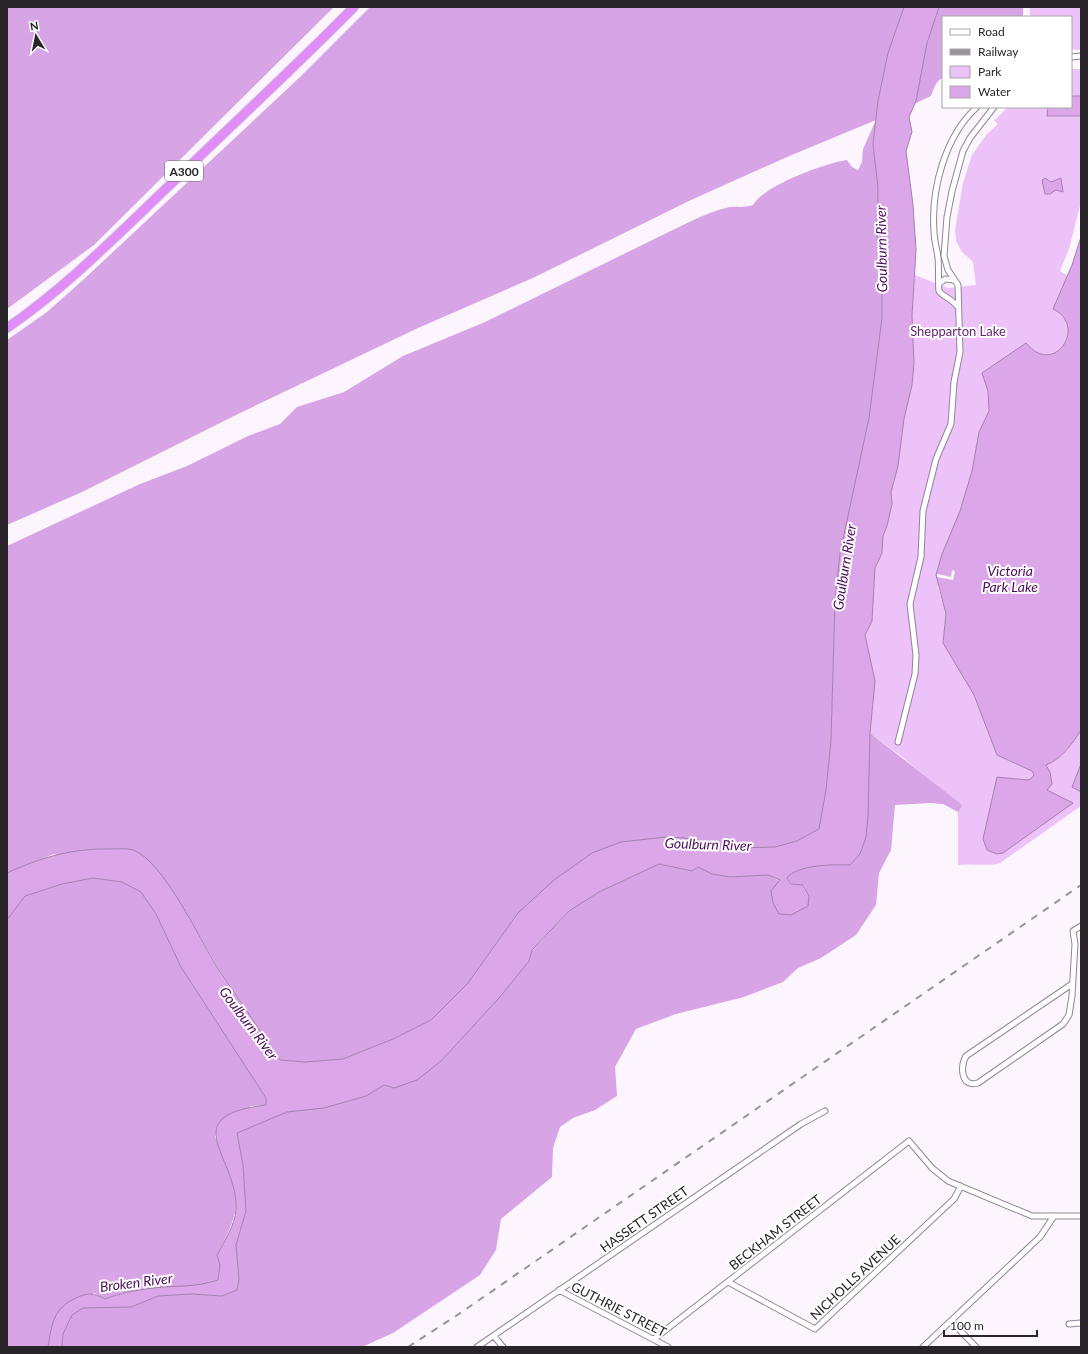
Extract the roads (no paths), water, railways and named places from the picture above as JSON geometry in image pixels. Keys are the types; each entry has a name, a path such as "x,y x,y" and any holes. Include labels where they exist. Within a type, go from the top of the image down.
{"highway":[{"name":"A300","path":"7,328 38,306 80,271 252,108 354,7"}],"street":[{"path":"957,306 953,300 940,292 938,257 934,229 934,202 943,163 956,133 969,114 976,108"},
{"path":"898,742 915,674 916,655 910,604 921,557 923,511 936,459 951,420 954,382 960,352 960,317 957,306 958,285 954,280 944,256 947,217 952,191 963,151 970,138 993,108"},
{"path":"940,283 945,278 954,280"},
{"path":"948,297 953,296 957,291"},
{"path":"1072,984 966,1056 963,1061 963,1077 970,1083 978,1083 1063,1024 1069,1015 1072,996 1075,944 1073,931 1081,926"},
{"name":"HASSETT STREET","path":"477,1347 801,1124 825,1110"},
{"name":"BECKHAM STREET","path":"654,1339 909,1141 932,1168 948,1180 961,1186"},
{"path":"961,1186 1032,1216 1081,1216"},
{"name":"NICHOLLS AVENUE","path":"728,1282 815,1329 954,1199 961,1186"},
{"path":"923,1347 1040,1237 1054,1216"},
{"name":"GUTHRIE STREET","path":"559,1290 668,1347"},
{"path":"951,1322 976,1347"},
{"path":"1070,1324 1081,1324"},
{"path":"494,1336 503,1347"}],"water":[{"name":"Goulburn River","path":"904,7 939,7 927,43 916,101 909,117 912,132 906,151 913,205 916,250 912,316 914,363 912,385 904,419 898,466 891,492 892,504 883,536 882,553 875,568 872,621 865,635 875,681 870,733 868,816 866,837 860,854 850,865 816,866 798,870 787,878 791,884 803,885 809,896 808,906 791,915 779,914 773,903 771,891 780,880 768,875 730,877 712,874 698,867 692,871 659,864 599,892 569,911 532,950 529,961 499,998 441,1061 417,1080 394,1088 384,1085 366,1096 324,1108 287,1112 237,1133 243,1165 246,1211 236,1245 239,1280 237,1290 222,1296 191,1294 158,1296 131,1307 83,1308 72,1315 63,1334 62,1347 48,1347 53,1324 58,1312 68,1302 80,1296 90,1294 97,1295 105,1299 135,1291 209,1283 218,1280 220,1265 217,1255 226,1239 236,1210 234,1191 217,1142 216,1129 222,1119 238,1111 266,1105 266,1098 181,967 156,914 141,892 122,882 93,878 62,884 25,896 7,920 7,873 45,858 84,850 128,849 133,850 145,857 168,884 180,902 217,967 280,1060 305,1062 343,1059 393,1039 431,1020 468,983 518,913 554,880 592,853 621,842 666,837 684,838 739,848 775,847 797,841 819,829 826,790 831,741 835,601 840,553 869,418 882,318 882,286 877,235 878,188 873,144 878,101 888,53"},
{"path":"1072,96 1081,96 1081,116 1047,116 1048,108 1072,108"},
{"path":"1045,178 1051,182 1061,178 1063,192 1056,190 1050,194 1045,194 1042,180"},
{"name":"Victoria Park Lake","path":"1081,237 1081,730 1062,755 1046,765 1050,772 1052,784 1047,790 1073,803 1003,853 997,854 987,850 983,839 997,777 1027,780 1031,779 1034,775 1032,771 997,755 974,695 943,643 946,614 936,575 942,554 960,511 972,471 979,432 989,411 988,391 982,373 1026,343 1037,352 1047,355 1057,352 1064,345 1068,326 1063,316 1053,309 1072,265"},
{"path":"1081,764 1081,792 1072,787"}],"railway":[{"path":"408,1347 456,1316 1081,885"}],"park label":[{"name":"Shepparton Lake","path":"958,331"}],"water label":[{"name":"Broken River","path":"136,1282"}]}
